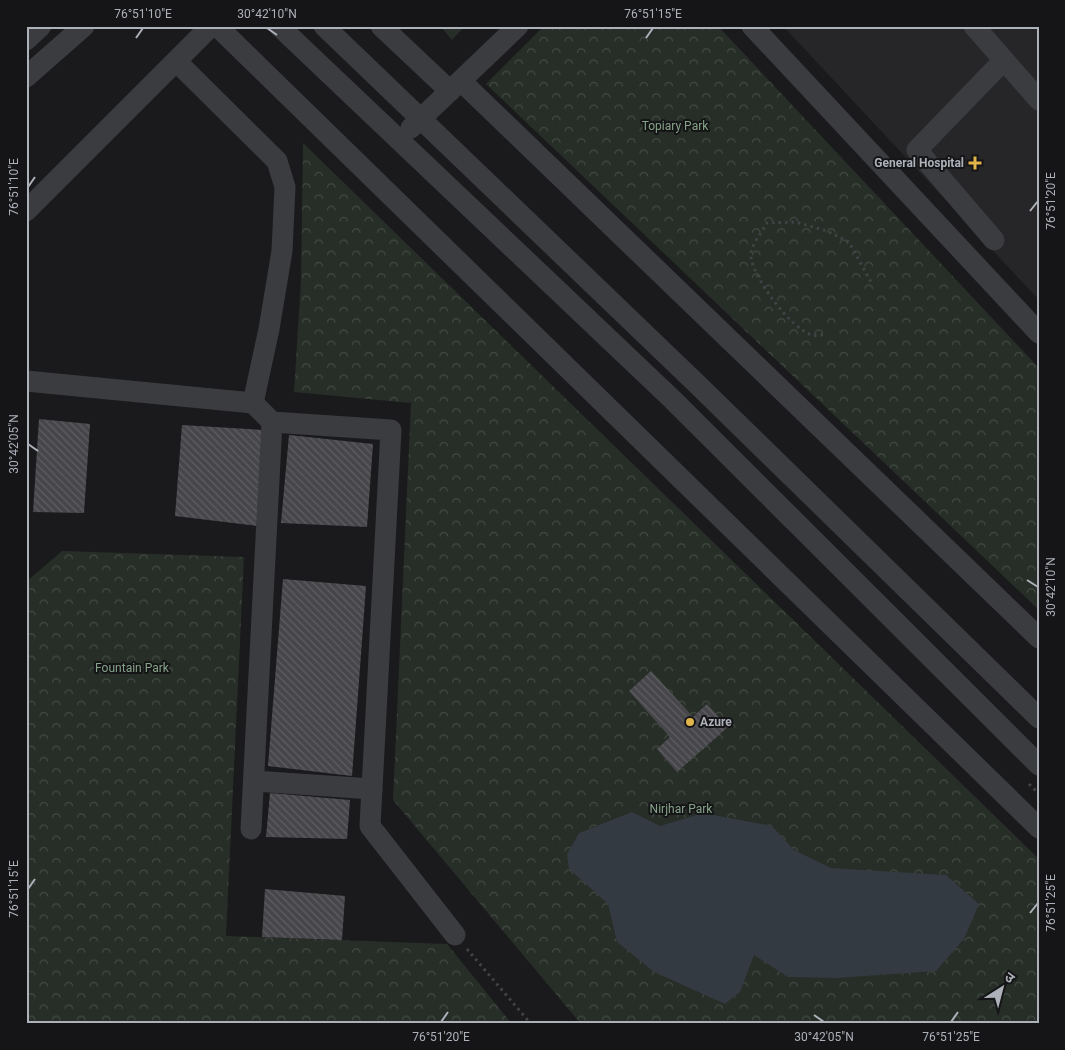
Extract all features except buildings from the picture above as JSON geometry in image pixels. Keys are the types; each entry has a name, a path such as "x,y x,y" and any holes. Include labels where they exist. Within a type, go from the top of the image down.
{"street":[{"path":"26,40 41,26"},
{"path":"26,76 84,26"},
{"path":"26,211 211,26"},
{"path":"216,26 1039,828"},
{"path":"279,26 673,400 1032,773"},
{"path":"324,26 698,384 1039,718"},
{"path":"380,26 455,86 1039,638"},
{"path":"398,140 518,26"},
{"path":"752,26 1039,333"},
{"path":"974,26 1039,100"},
{"path":"994,240 917,150 1004,60"},
{"path":"176,62 277,161 285,188 282,251 269,329 253,403"},
{"path":"26,382 253,403 272,422 391,430 370,826 455,936"},
{"path":"251,829 272,422"},
{"path":"254,781 372,789"}],"path":[{"path":"823,335 813,336 791,322 762,284 751,256 756,242 767,223 796,222 826,231 849,242 872,284"},
{"path":"1032,773 1039,794"},
{"path":"455,936 532,1024"}],"shaded area":[{"name":"General Hospital","path":"783,26 1039,26 1039,300"},
{"path":"632,812 660,826 703,813 772,826 794,850 831,868 946,875 979,904 964,939 936,971 837,978 788,977 754,955 740,992 725,1004 654,972 617,942 608,904 569,869 567,854 579,833"}],"green space":[{"path":"440,26 465,26 452,40"},
{"name":"Topiary Park","path":"544,26 718,26 1039,368 1039,610 486,84"},
{"name":"Nirjhar Park","path":"303,143 1039,859 1039,1024 581,1024 393,800 411,403 294,392 301,281"},
{"name":"Fountain Park","path":"62,551 244,557 226,936 447,944 512,1024 26,1024 26,582"}],"place":[{"name":"General Hospital","path":"975,163"},
{"name":"Azure","path":"690,722"}]}
